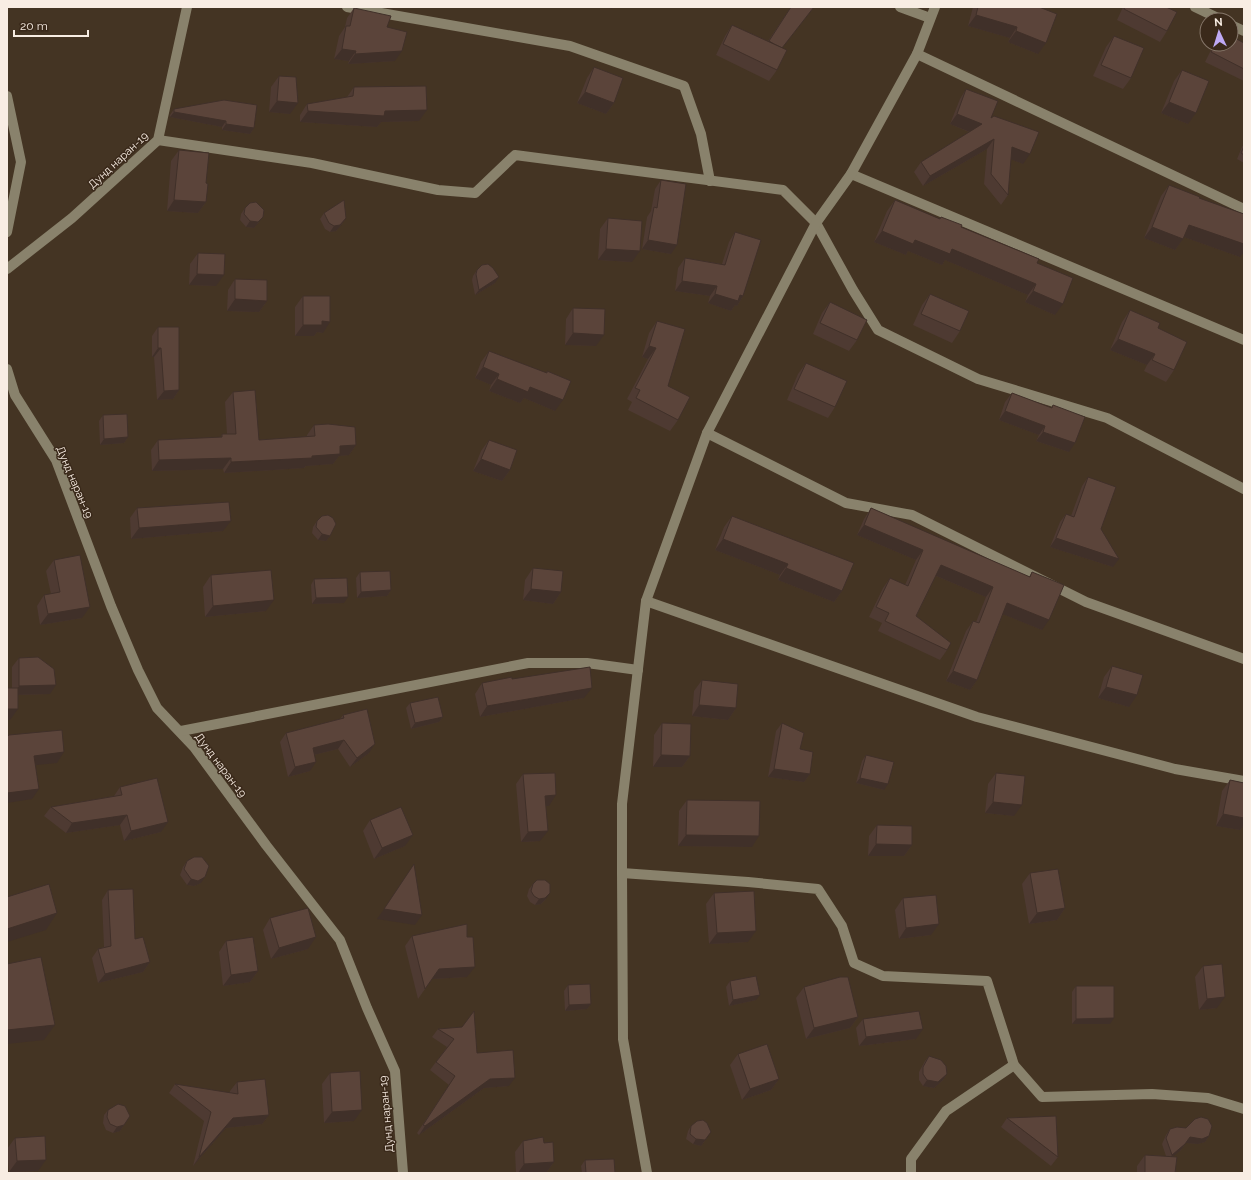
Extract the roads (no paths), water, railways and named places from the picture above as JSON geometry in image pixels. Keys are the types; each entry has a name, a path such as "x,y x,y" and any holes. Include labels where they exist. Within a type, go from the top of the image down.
{"street":[{"name":"Дунд наран-19","path":"7,269 72,218 158,140 187,7"},
{"path":"347,7 570,46 684,86 701,134 710,181"},
{"path":"900,7 930,18"},
{"path":"647,1173 623,1039 622,873 622,804 646,601 707,433 816,223 851,174 917,54 935,7"},
{"path":"1195,7 1205,12"},
{"path":"917,54 1244,210"},
{"path":"7,96 21,162 7,232"},
{"path":"158,140 312,163 438,190 475,193 516,155 783,190 816,223 853,290 878,330 978,379 1107,418 1244,489"},
{"path":"851,174 1244,340"},
{"name":"Дунд наран-19","path":"7,369 15,395 56,460 111,606 138,670 157,708 180,731 340,940 367,1008 395,1071 404,1173"},
{"path":"707,433 846,503 912,515 1086,602 1244,659"},
{"path":"646,601 977,717 1175,769 1244,781"},
{"path":"180,731 528,663 587,663 638,670"},
{"path":"622,873 748,882 818,889 842,926 854,963 883,976 987,981 1014,1065 1042,1097 1152,1094 1208,1098 1244,1110"},
{"path":"911,1173 911,1159 946,1111 1014,1065"}]}
